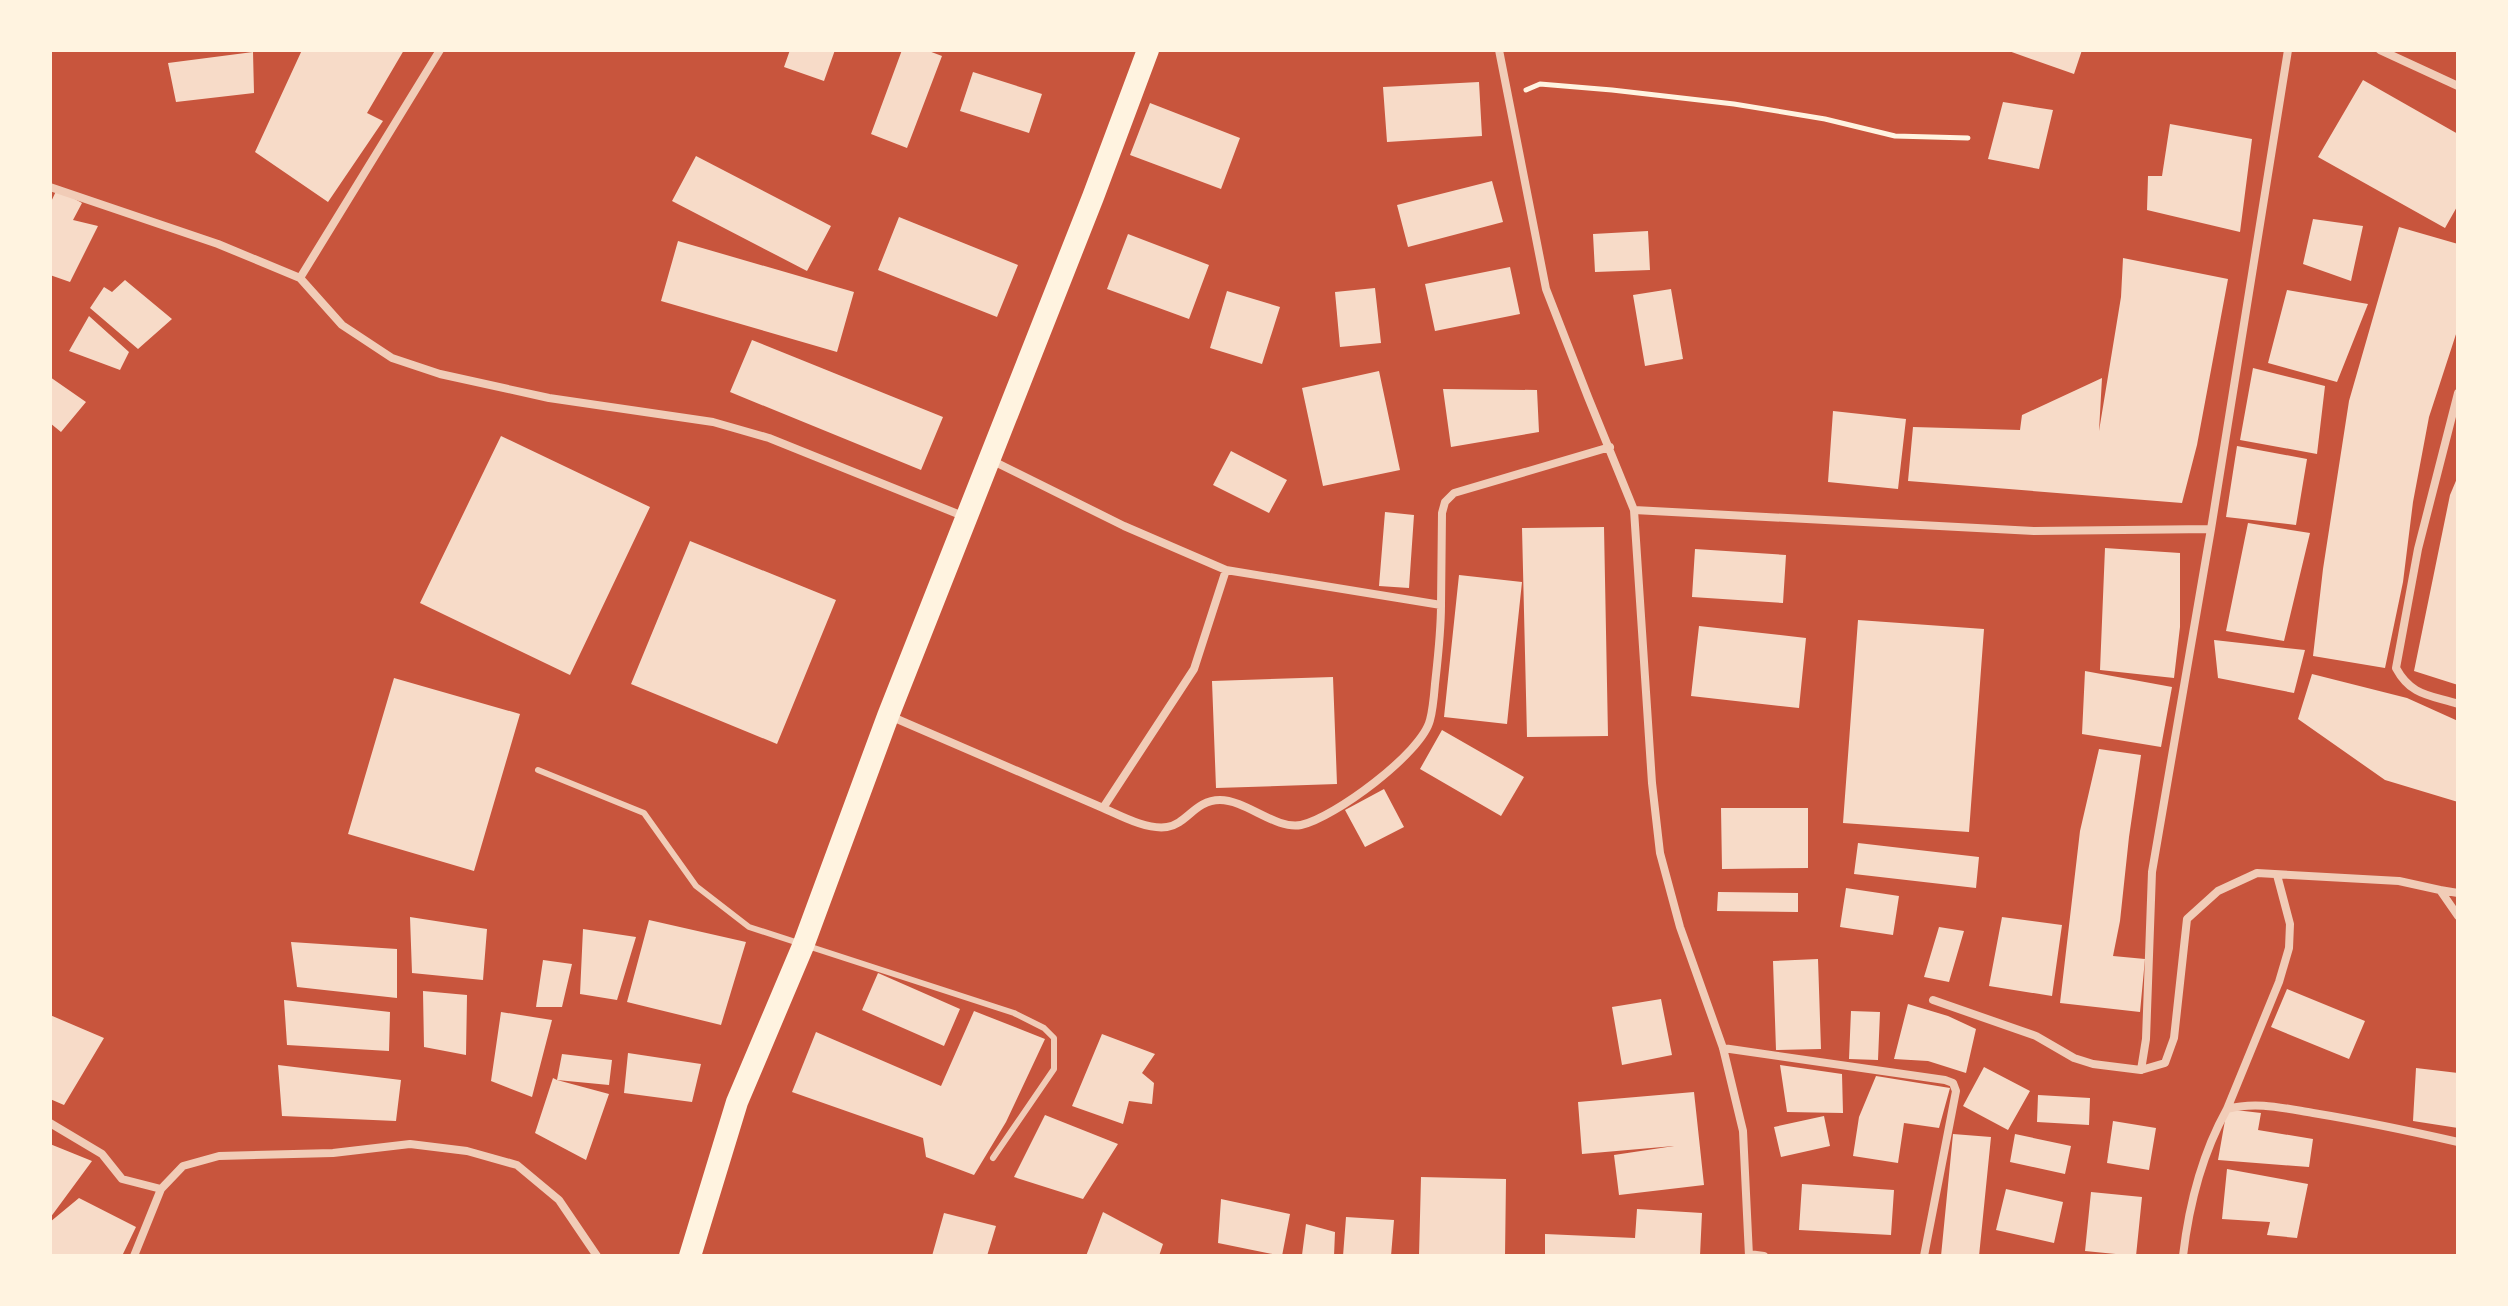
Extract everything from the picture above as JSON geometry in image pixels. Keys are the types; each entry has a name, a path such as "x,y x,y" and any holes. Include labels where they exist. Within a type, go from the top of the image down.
{"highway":[{"path":"690,1256 737,1102 803,946 888,716 991,459 1148,50"}],"street":[{"path":"300,278 440,50"},
{"path":"1499,50 1546,289 1634,510 1652,783 1660,853 1680,927 1723,1048 1743,1131 1749,1255 1764,1256"},
{"path":"2141,1070 2146,1039 2152,872 2288,50"},
{"path":"2380,50 2458,86"},
{"path":"50,187 218,244 300,278 342,325 392,358 440,374 549,398 713,422 769,438 968,517"},
{"path":"2458,393 2418,549 2396,668 2404,684 2458,704"},
{"path":"888,716 1137,822 1164,827 1173,825 1205,802 1222,800 1289,825 1302,825 1354,799 1421,740 1430,721 1441,632 1442,513 1445,502 1454,493 1610,447"},
{"path":"991,459 1124,526 1226,570 1441,605"},
{"path":"1634,510 2034,531 2211,529"},
{"path":"1103,808 1194,669 1226,570"},
{"path":"1933,1000 2036,1036 2083,1061 2141,1070 2165,1063 2174,1038 2187,919 2218,891 2257,873 2399,881 2458,893"},
{"path":"2183,1256 2195,1190 2206,1153 2279,982 2289,948 2290,924 2277,875"},
{"path":"2440,890 2458,916"},
{"path":"1723,1048 1953,1083 1956,1091 1924,1256"},
{"path":"2227,1109 2248,1103 2384,1125 2458,1142"},
{"path":"50,1123 102,1154 122,1179 161,1189"},
{"path":"134,1256 161,1189 183,1166 219,1156 333,1153 410,1144 467,1151 517,1165 559,1200 597,1256"}],"lane":[{"path":"538,770 644,813 696,886 749,927 961,994 1014,1013 1044,1028 1054,1038 1054,1069 993,1158"}],"path":[{"path":"1507,98 1540,84 1612,90 1734,104 1825,119 1895,136 1968,138"}],"building":[{"path":"302,50 404,50 367,113 383,121 328,202 255,152"},
{"path":"790,50 835,50 824,81 784,67"},
{"path":"902,50 926,50 942,56 907,148 871,134"},
{"path":"2006,50 2082,50 2074,74"},
{"path":"253,52 254,93 176,102 168,63"},
{"path":"973,72 1042,94 1029,133 960,111"},
{"path":"2363,80 2458,134 2458,205 2445,228 2318,157"},
{"path":"1479,82 1482,136 1387,142 1383,87"},
{"path":"2003,102 2053,110 2039,169 1988,159"},
{"path":"1150,103 1240,138 1221,189 1130,155"},
{"path":"2170,124 2252,139 2240,232 2147,210 2148,176 2162,176"},
{"path":"696,156 831,226 807,271 672,201"},
{"path":"1492,181 1503,222 1408,247 1397,205"},
{"path":"57,189 82,203 73,220 98,226 70,282 50,275 50,204"},
{"path":"899,217 1018,265 997,317 878,270"},
{"path":"2313,219 2363,226 2351,281 2303,264"},
{"path":"2399,227 2458,244 2458,328 2429,417 2413,502 2403,582 2385,668 2313,656 2349,401"},
{"path":"1648,231 1650,270 1595,272 1593,234"},
{"path":"1128,234 1209,265 1189,319 1107,289"},
{"path":"678,241 854,292 837,352 661,301"},
{"path":"2123,258 2228,279 2197,445 2182,503 1908,481 1913,427 2020,430 2022,415 2102,378 2099,431 2121,297"},
{"path":"1510,267 1520,314 1435,331 1425,284"},
{"path":"125,280 172,319 138,349 90,308 104,287 112,292"},
{"path":"1375,288 1381,343 1340,347 1335,292"},
{"path":"1671,289 1683,359 1645,366 1633,295"},
{"path":"2287,290 2368,304 2337,382 2268,363"},
{"path":"1227,291 1280,307 1262,364 1210,348"},
{"path":"89,316 129,352 120,370 69,351"},
{"path":"752,340 943,417 921,470 730,392"},
{"path":"2253,368 2325,386 2317,454 2240,440"},
{"path":"1379,371 1400,470 1323,486 1302,388"},
{"path":"50,377 86,402 61,432 50,423"},
{"path":"1443,389 1537,390 1539,432 1451,447"},
{"path":"1833,411 1906,419 1898,489 1828,482"},
{"path":"501,436 650,507 570,675 420,603"},
{"path":"2237,446 2307,459 2296,525 2226,517"},
{"path":"1231,451 1287,480 1269,513 1213,485"},
{"path":"2458,476 2458,685 2414,671 2450,495"},
{"path":"1385,512 1414,515 1409,588 1379,586"},
{"path":"2248,523 2310,533 2284,641 2226,631"},
{"path":"1604,527 1608,736 1527,737 1522,528"},
{"path":"690,541 836,600 777,744 631,684"},
{"path":"2105,548 2180,553 2180,627 2174,678 2100,670"},
{"path":"1695,549 1786,555 1783,603 1692,597"},
{"path":"1459,575 1522,582 1507,724 1444,717"},
{"path":"1858,620 1984,629 1969,832 1843,823"},
{"path":"1699,626 1806,638 1799,708 1691,696"},
{"path":"2214,640 2305,650 2294,693 2218,678"},
{"path":"2085,671 2172,687 2161,747 2082,734"},
{"path":"2312,674 2407,698 2458,721 2458,802 2385,780 2298,719"},
{"path":"1333,677 1337,784 1216,788 1212,681"},
{"path":"394,678 520,714 474,871 348,834"},
{"path":"1442,730 1524,777 1501,816 1420,769"},
{"path":"2099,749 2141,755 2113,956 2145,959 2140,1012 2060,1003 2080,831"},
{"path":"1384,789 1404,827 1365,847 1345,810"},
{"path":"1721,808 1808,808 1808,868 1722,869"},
{"path":"1858,843 1979,857 1976,888 1854,874"},
{"path":"1846,888 1899,896 1893,935 1840,927"},
{"path":"1718,892 1798,893 1798,912 1717,911"},
{"path":"410,917 487,929 483,980 412,973"},
{"path":"2002,917 2062,925 2052,996 1989,986"},
{"path":"649,920 746,942 721,1025 627,1002"},
{"path":"1939,927 1964,931 1949,982 1924,977"},
{"path":"583,929 636,937 617,1000 580,994"},
{"path":"291,942 397,949 397,998 297,987"},
{"path":"1818,959 1821,1049 1776,1050 1773,961"},
{"path":"543,960 572,964 562,1007 536,1007"},
{"path":"878,973 960,1009 944,1046 862,1010"},
{"path":"2287,989 2365,1021 2349,1059 2271,1027"},
{"path":"423,991 467,995 466,1055 424,1047"},
{"path":"1661,999 1672,1055 1622,1065 1612,1007"},
{"path":"284,1000 390,1012 389,1051 287,1045"},
{"path":"1908,1004 1948,1016 1976,1029 1966,1073 1928,1061 1894,1059"},
{"path":"974,1011 1045,1039 1006,1122 974,1175 926,1157 923,1138 792,1092 816,1032 941,1086"},
{"path":"1851,1011 1880,1012 1878,1060 1849,1059"},
{"path":"501,1012 552,1020 532,1097 491,1081"},
{"path":"50,1015 104,1038 64,1105 50,1099"},
{"path":"1102,1034 1155,1054 1142,1073 1154,1083 1152,1104 1129,1101 1123,1124 1072,1106"},
{"path":"628,1053 701,1064 692,1102 624,1093"},
{"path":"562,1054 612,1060 609,1085 557,1080"},
{"path":"278,1065 401,1080 396,1121 282,1116"},
{"path":"1780,1065 1842,1074 1843,1113 1787,1112"},
{"path":"1984,1067 2030,1091 2008,1130 1963,1106"},
{"path":"2416,1068 2458,1073 2458,1128 2413,1121"},
{"path":"1876,1076 1950,1088 1939,1128 1904,1123 1898,1163 1853,1156 1859,1117"},
{"path":"553,1078 609,1094 586,1160 535,1133"},
{"path":"1694,1092 1704,1185 1619,1195 1614,1155 1674,1146 1582,1154 1578,1102"},
{"path":"2038,1095 2090,1098 2089,1125 2037,1122"},
{"path":"2227,1109 2261,1113 2258,1130 2313,1139 2309,1167 2218,1160"},
{"path":"1045,1115 1118,1144 1083,1199 1014,1177"},
{"path":"1824,1116 1830,1146 1781,1157 1774,1127"},
{"path":"2113,1121 2156,1128 2149,1170 2107,1163"},
{"path":"1953,1134 1991,1137 1979,1256 1941,1256"},
{"path":"2015,1134 2071,1146 2065,1174 2010,1162"},
{"path":"50,1144 92,1161 50,1218"},
{"path":"2227,1169 2308,1184 2297,1238 2267,1235 2270,1222 2222,1219"},
{"path":"1421,1177 1506,1179 1505,1256 1419,1256"},
{"path":"1802,1184 1894,1190 1891,1235 1799,1230"},
{"path":"2006,1189 2063,1202 2054,1243 1996,1230"},
{"path":"2091,1192 2142,1197 2136,1256 2085,1251"},
{"path":"79,1198 136,1227 122,1256 50,1256 50,1222"},
{"path":"1221,1199 1290,1214 1282,1256 1218,1243"},
{"path":"1637,1209 1702,1213 1700,1256 1545,1256 1545,1234 1635,1238"},
{"path":"1103,1212 1163,1244 1159,1256 1086,1256"},
{"path":"944,1213 996,1226 987,1256 932,1256"},
{"path":"1346,1217 1394,1220 1391,1256 1343,1256"},
{"path":"1306,1224 1335,1232 1334,1256 1302,1255"}]}
